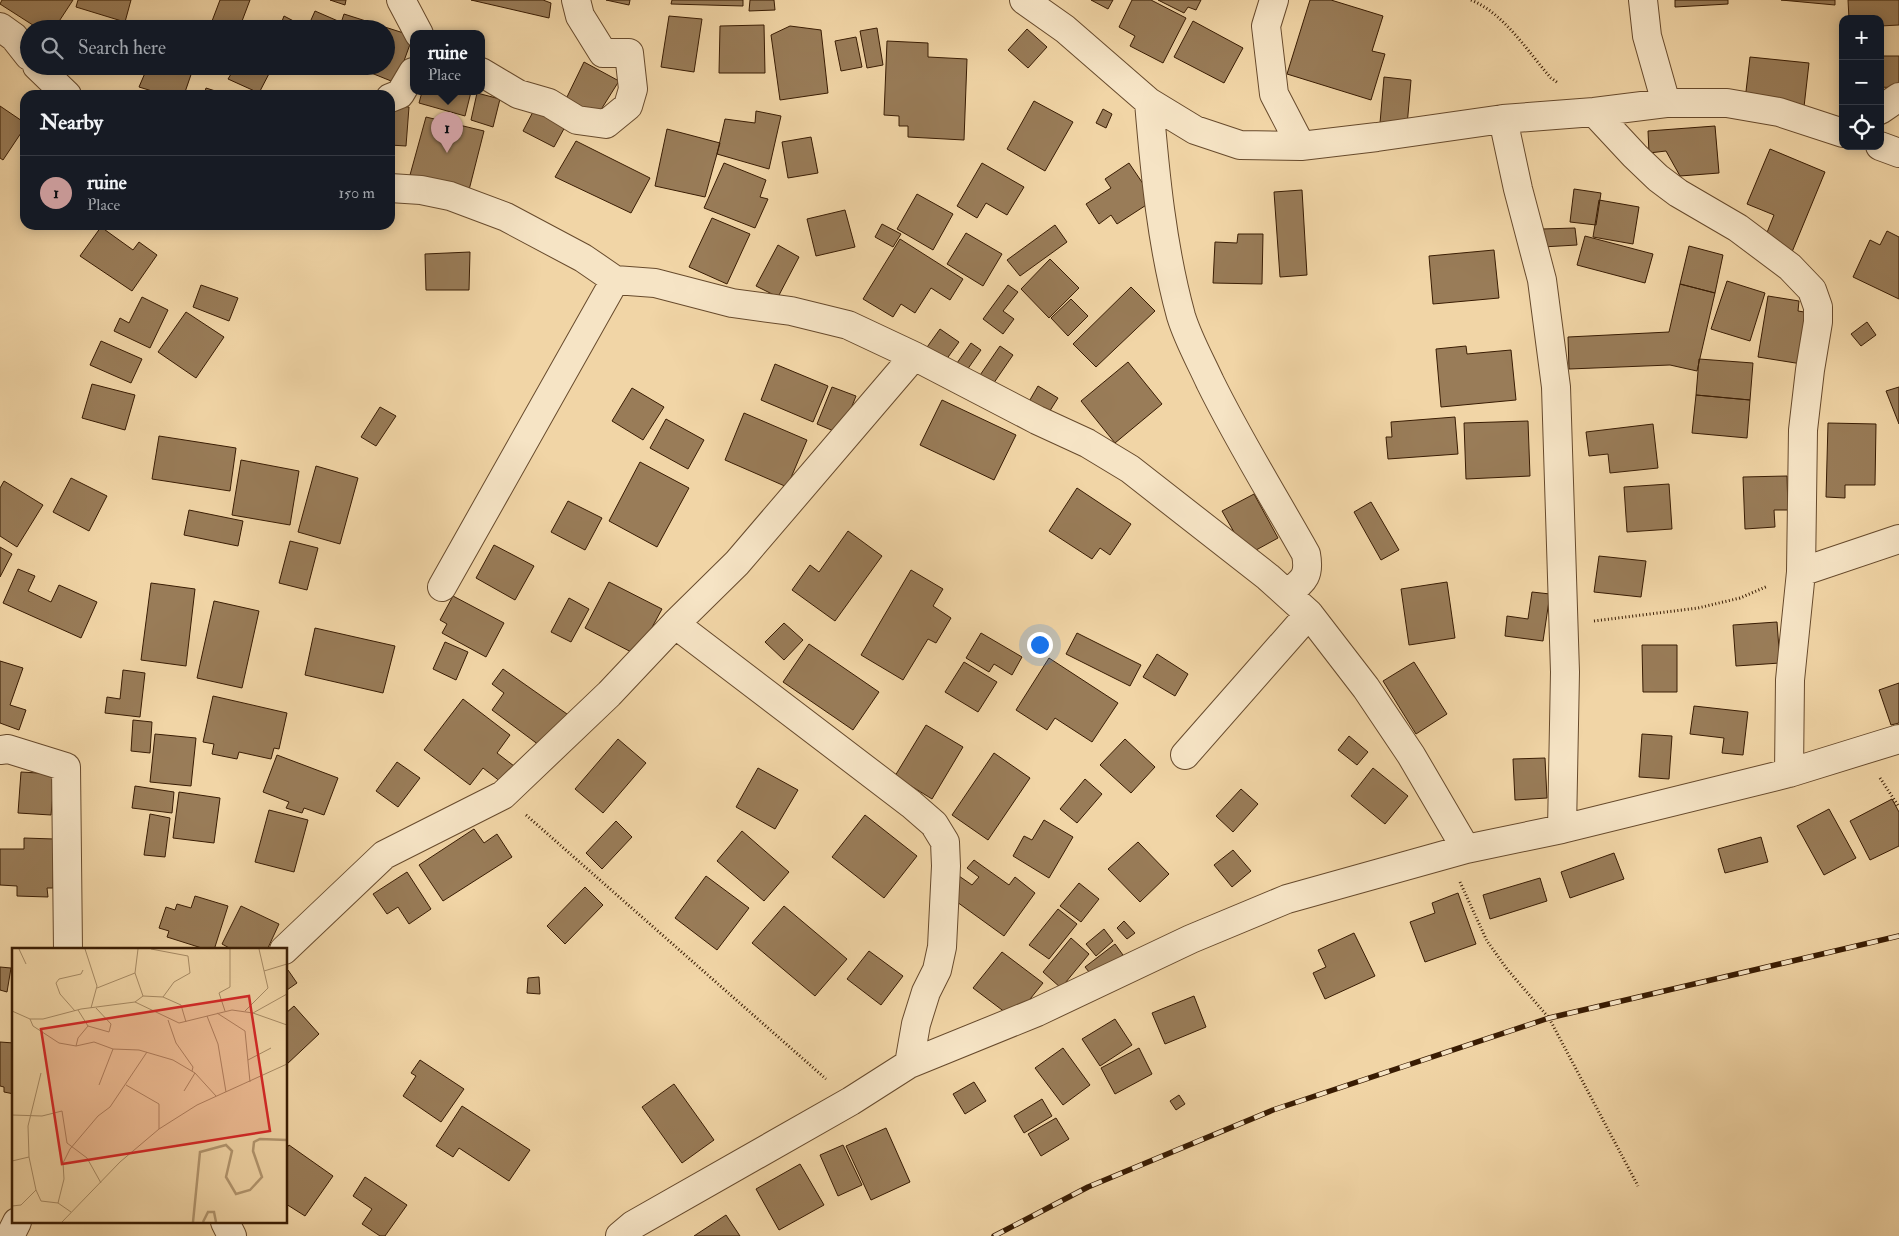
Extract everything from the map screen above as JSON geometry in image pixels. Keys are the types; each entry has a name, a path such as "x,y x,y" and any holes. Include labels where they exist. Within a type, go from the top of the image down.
{"street":[{"path":"401,0 417,30"},
{"path":"485,74 518,94 549,103 577,120 606,124 628,106 633,89 629,53 603,53 580,16 576,0"},
{"path":"1024,0 1065,29 1149,102 1195,130 1240,145 1301,146 1503,119 1594,112 1666,103 1727,103 1779,112 1839,132"},
{"path":"1274,0 1266,26 1274,94 1301,146"},
{"path":"1643,0 1646,36 1666,103"},
{"path":"0,27 14,37 20,45"},
{"path":"46,75 62,90"},
{"path":"395,96 400,94 410,77"},
{"path":"1884,107 1899,97"},
{"path":"1149,102 1156,183 1162,222 1182,317 1193,347 1231,424 1306,554 1308,568 1304,580 1288,593"},
{"path":"1594,112 1634,156 1658,178 1678,193 1738,228 1790,267 1812,290 1818,307 1818,322 1803,430 1800,572 1790,680 1789,773"},
{"path":"1503,119 1516,181 1542,280 1557,396 1565,672 1562,829"},
{"path":"1884,147 1899,153"},
{"path":"395,188 421,190 450,196 506,217 583,258 615,280 655,284 732,303 791,311 848,325 914,356 1037,420 1087,443 1130,469 1288,593 1309,614 1366,688 1406,747 1457,852"},
{"path":"442,587 615,280"},
{"path":"286,948 384,855 504,795 609,694 675,624 737,563 914,356"},
{"path":"1800,572 1899,539"},
{"path":"1185,755 1309,614"},
{"path":"675,624 911,804 934,824 945,842 942,947 937,970 926,992 916,1024 909,1064"},
{"path":"620,1236 633,1225 851,1101 909,1064 1037,1012 1191,939 1287,899 1457,852 1562,829 1789,773 1899,739"},
{"path":"0,750 8,748 66,767 68,948"},
{"path":"10,1236 16,1224"},
{"path":"225,1224 232,1236"}],"path":[{"path":"1471,0 1485,6 1509,28 1551,78 1594,112"},
{"path":"1564,624 1698,608 1740,598 1800,572"},
{"path":"504,795 851,1101"},
{"path":"1457,852 1487,942 1507,969 1550,1018 1638,1186"}],"building":[{"path":"2,0 73,0 60,20 25,20 0,4"},
{"path":"78,0 131,0 126,20 118,20 76,7"},
{"path":"220,0 250,0 242,20 212,20"},
{"path":"330,0 346,0 345,5"},
{"path":"471,0 543,0 551,3 549,18"},
{"path":"606,0 630,0 629,5"},
{"path":"672,0 743,0 743,6 671,4"},
{"path":"750,0 774,0 775,10 749,11"},
{"path":"1091,0 1113,0 1108,9"},
{"path":"1132,0 1151,0 1186,18 1163,63 1130,46 1135,36 1119,27"},
{"path":"1158,0 1201,0 1196,10 1188,7 1184,13"},
{"path":"1310,0 1331,0 1383,16 1372,51 1385,54 1371,100 1287,74"},
{"path":"1675,0 1728,0 1728,4 1675,7"},
{"path":"1781,0 1835,0 1835,5"},
{"path":"1848,0 1899,0 1899,25 1884,26 1884,15 1849,15"},
{"path":"315,11 336,20 311,20"},
{"path":"344,14 363,20 342,20"},
{"path":"284,16 292,20 282,20"},
{"path":"669,16 702,19 694,72 661,67"},
{"path":"1193,21 1243,48 1224,83 1174,57"},
{"path":"764,25 765,73 719,73 720,26"},
{"path":"790,26 821,30 828,93 780,100 771,35"},
{"path":"877,28 883,65 867,68 860,31"},
{"path":"1027,29 1047,47 1028,68 1008,50"},
{"path":"395,30 410,35 410,44 396,83 376,75 395,75"},
{"path":"856,37 862,67 841,71 835,41"},
{"path":"887,41 928,43 928,57 967,59 964,140 908,137 908,126 899,126 899,116 884,115"},
{"path":"1884,56 1899,56 1899,88 1884,87"},
{"path":"1750,57 1809,63 1804,107 1745,100"},
{"path":"584,62 619,81 597,116 566,99"},
{"path":"144,75 191,75 186,90 149,90 139,87"},
{"path":"230,75 268,75 261,90 252,90 228,79"},
{"path":"1384,77 1411,80 1407,126 1380,123"},
{"path":"421,95 470,95 465,116 419,103"},
{"path":"477,95 500,99 493,127 471,120"},
{"path":"1034,101 1073,122 1045,171 1007,149"},
{"path":"0,106 20,120 20,134 3,160 0,158"},
{"path":"395,106 409,107 406,146 395,145"},
{"path":"535,108 566,125 554,147 523,131"},
{"path":"1103,109 1112,114 1106,128 1096,123"},
{"path":"756,111 781,116 769,169 717,154 725,119 755,123"},
{"path":"426,117 484,131 469,190 410,175"},
{"path":"1715,126 1719,173 1680,176 1666,151 1649,153 1648,131"},
{"path":"667,129 720,143 705,197 655,186"},
{"path":"811,137 818,173 788,178 782,142"},
{"path":"576,141 650,178 631,213 555,177"},
{"path":"1770,149 1825,172 1792,252 1764,240 1774,215 1747,204"},
{"path":"724,163 766,180 760,197 768,199 755,228 704,208"},
{"path":"982,163 1024,187 1007,215 986,203 977,218 957,206"},
{"path":"1129,163 1154,200 1117,224 1111,215 1099,224 1086,204 1111,188 1105,179"},
{"path":"1574,189 1601,193 1596,225 1570,222"},
{"path":"1302,190 1307,275 1280,277 1274,192"},
{"path":"917,194 953,214 933,250 897,229"},
{"path":"1599,200 1639,207 1633,244 1593,237"},
{"path":"845,210 855,247 816,256 807,219"},
{"path":"712,218 750,234 727,284 689,267"},
{"path":"882,224 901,234 893,247 875,237"},
{"path":"1055,225 1067,242 1020,276 1007,260"},
{"path":"1575,228 1577,245 1542,247 1542,229"},
{"path":"99,230 105,230 133,250 139,242 157,255 132,291 80,256"},
{"path":"1887,231 1899,237 1899,299 1853,277 1870,240 1880,245"},
{"path":"966,233 1002,254 983,286 947,264"},
{"path":"1238,234 1263,234 1262,284 1213,283 1215,242 1237,243"},
{"path":"1585,236 1653,254 1645,283 1577,265"},
{"path":"900,239 963,279 950,300 931,288 915,313 901,304 893,317 863,299"},
{"path":"778,245 799,257 778,297 756,286"},
{"path":"1689,246 1723,255 1715,293 1680,284"},
{"path":"1494,250 1499,298 1433,304 1429,256"},
{"path":"470,252 469,290 426,290 425,254"},
{"path":"1050,259 1079,288 1049,318 1021,289"},
{"path":"1727,281 1765,293 1750,341 1711,329"},
{"path":"1680,284 1715,293 1697,371 1670,365 1569,369 1568,337 1669,332"},
{"path":"201,285 238,298 229,321 193,307"},
{"path":"1008,285 1018,292 1003,311 1014,319 1003,334 983,319"},
{"path":"1131,287 1155,311 1096,367 1073,344"},
{"path":"1768,296 1799,301 1798,311 1816,314 1808,365 1758,357"},
{"path":"142,297 168,310 150,348 114,331 120,318 129,323"},
{"path":"1071,299 1088,316 1068,336 1051,318"},
{"path":"186,312 224,337 196,378 158,352"},
{"path":"1867,322 1876,335 1861,346 1851,334"},
{"path":"940,329 959,342 943,364 925,350"},
{"path":"101,341 142,359 131,383 90,365"},
{"path":"971,343 981,350 967,370 957,363"},
{"path":"1000,346 1013,355 989,390 976,381"},
{"path":"1466,346 1467,354 1511,350 1516,400 1441,407 1436,349"},
{"path":"1699,359 1753,363 1750,400 1696,395"},
{"path":"1128,362 1162,404 1115,443 1081,401"},
{"path":"775,364 828,386 813,422 761,400"},
{"path":"92,384 135,395 125,430 82,418"},
{"path":"1038,386 1058,398 1046,417 1027,405"},
{"path":"832,387 856,396 841,434 817,424"},
{"path":"1899,387 1899,424 1886,391"},
{"path":"632,388 664,407 643,440 612,421"},
{"path":"1696,395 1750,400 1747,438 1692,433"},
{"path":"942,400 1016,435 994,480 920,445"},
{"path":"380,407 396,416 376,446 361,437"},
{"path":"744,413 807,440 787,487 725,460"},
{"path":"1455,417 1458,454 1388,459 1386,437 1392,437 1391,422"},
{"path":"666,419 704,440 688,469 650,448"},
{"path":"1528,421 1530,476 1466,479 1464,423"},
{"path":"1828,423 1876,424 1875,485 1845,485 1845,498 1826,497"},
{"path":"1653,424 1658,468 1610,473 1608,454 1589,456 1586,432"},
{"path":"159,436 236,448 230,491 152,479"},
{"path":"241,460 299,471 290,525 232,515"},
{"path":"640,462 689,488 657,547 609,521"},
{"path":"316,466 358,478 340,544 298,532"},
{"path":"1787,476 1788,510 1774,510 1775,527 1745,529 1743,477"},
{"path":"71,478 107,496 89,531 53,512"},
{"path":"4,481 43,505 17,547 0,536 0,488"},
{"path":"1669,484 1672,529 1627,532 1624,487"},
{"path":"1077,488 1131,524 1110,555 1100,548 1092,559 1049,531"},
{"path":"1254,494 1278,538 1247,555 1222,511"},
{"path":"568,501 602,518 585,550 551,532"},
{"path":"1371,502 1399,550 1381,560 1354,512"},
{"path":"189,510 243,521 238,546 184,535"},
{"path":"848,531 882,556 835,621 792,590 810,565 819,572"},
{"path":"290,541 318,548 307,590 279,583"},
{"path":"494,545 534,566 515,600 476,578"},
{"path":"0,547 12,554 0,577"},
{"path":"1599,556 1646,561 1641,597 1594,592"},
{"path":"18,569 35,576 28,591 51,602 59,585 97,602 81,638 3,603"},
{"path":"911,570 943,589 933,606 951,618 936,643 928,639 903,680 861,655"},
{"path":"609,582 662,609 637,655 585,628"},
{"path":"1447,582 1455,638 1409,645 1401,589"},
{"path":"151,583 195,589 186,666 141,660"},
{"path":"1532,592 1550,594 1543,641 1505,636 1507,616 1528,619"},
{"path":"453,596 504,623 486,657 442,633 447,624 440,620"},
{"path":"569,598 589,609 571,642 551,632"},
{"path":"214,601 259,611 242,688 197,678"},
{"path":"1777,622 1780,663 1736,666 1733,625"},
{"path":"784,623 803,640 784,660 765,642"},
{"path":"315,628 395,646 383,693 305,675"},
{"path":"981,633 1022,657 1012,675 994,664 989,672 966,658"},
{"path":"1077,633 1141,665 1130,686 1066,654"},
{"path":"445,642 468,652 456,680 433,669"},
{"path":"809,644 879,692 853,730 783,682"},
{"path":"1642,645 1677,645 1677,692 1643,692"},
{"path":"1157,654 1188,674 1175,696 1143,677"},
{"path":"1049,658 1118,703 1092,742 1055,718 1047,730 1016,710"},
{"path":"0,661 23,668 10,705 26,710 19,730 0,723"},
{"path":"964,662 997,682 978,712 945,692"},
{"path":"1414,662 1447,714 1416,734 1383,681"},
{"path":"503,669 567,714 543,748 492,710 504,693 492,684"},
{"path":"123,670 145,673 140,717 105,713 107,697 120,699"},
{"path":"1899,683 1899,723 1891,725 1879,690"},
{"path":"213,696 287,713 279,749 274,748 271,759 239,752 237,759 212,754 214,744 203,742"},
{"path":"463,699 510,735 497,753 514,766 501,782 483,768 470,785 424,750"},
{"path":"1694,706 1748,712 1743,755 1722,753 1724,738 1690,734"},
{"path":"133,720 152,722 150,753 131,751"},
{"path":"926,725 963,747 932,799 895,776"},
{"path":"155,734 196,738 191,786 150,782"},
{"path":"1642,734 1672,736 1669,779 1639,777"},
{"path":"1349,736 1368,752 1357,765 1338,750"},
{"path":"618,739 646,763 603,813 575,789"},
{"path":"1125,739 1155,767 1131,793 1100,765"},
{"path":"994,753 1030,778 988,840 952,815"},
{"path":"277,755 338,778 324,815 304,808 302,813 286,808 289,802 263,792"},
{"path":"1545,758 1547,798 1515,800 1513,759"},
{"path":"397,762 420,778 398,807 376,791"},
{"path":"758,768 798,790 775,829 736,807"},
{"path":"1373,768 1408,796 1385,824 1351,796"},
{"path":"21,772 55,774 51,815 18,813"},
{"path":"1085,779 1102,794 1077,823 1060,809"},
{"path":"135,786 174,792 172,813 132,808"},
{"path":"1241,789 1258,804 1233,832 1216,816"},
{"path":"179,792 220,798 214,843 173,838"},
{"path":"1892,799 1899,812 1899,846 1870,860 1850,821"},
{"path":"1829,809 1856,858 1824,875 1797,826"},
{"path":"269,810 308,820 294,872 255,862"},
{"path":"150,814 170,818 165,857 144,855"},
{"path":"865,815 917,856 884,898 832,857"},
{"path":"1044,820 1073,837 1049,878 1013,856 1024,836 1032,840"},
{"path":"616,821 632,837 602,869 586,853"},
{"path":"474,829 484,843 497,834 512,857 443,901 419,865"},
{"path":"742,831 789,872 764,901 717,861"},
{"path":"1761,837 1768,862 1725,873 1718,849"},
{"path":"24,838 54,839 53,888 47,888 48,897 17,896 17,886 0,885 0,849 24,849"},
{"path":"1138,842 1169,874 1140,902 1108,869"},
{"path":"1233,850 1251,871 1232,887 1214,865"},
{"path":"1614,853 1624,879 1570,898 1561,872"},
{"path":"974,860 1009,885 1015,877 1035,893 1004,936 946,894 959,876 972,885 979,877 967,868"},
{"path":"407,872 431,909 409,924 398,907 387,914 373,894"},
{"path":"706,876 749,908 717,950 675,918"},
{"path":"1540,878 1547,901 1490,919 1483,895"},
{"path":"1079,883 1099,899 1081,922 1060,906"},
{"path":"585,887 603,905 565,944 547,926"},
{"path":"1458,893 1476,944 1425,962 1410,922 1435,913 1432,903"},
{"path":"195,896 228,906 215,948 202,948 167,937 169,931 159,928 166,907 175,910 177,904 191,908"},
{"path":"241,906 279,924 268,948 229,948 222,944"},
{"path":"784,906 847,959 815,996 752,943"},
{"path":"1058,909 1077,924 1049,959 1029,945"},
{"path":"1124,921 1135,933 1127,939 1117,928"},
{"path":"1104,929 1113,941 1096,956 1086,944"},
{"path":"1354,933 1375,976 1325,999 1313,973 1326,967 1318,950"},
{"path":"1071,938 1089,954 1061,988 1043,972"},
{"path":"1115,944 1123,955 1093,977 1085,967"},
{"path":"869,951 903,976 881,1005 847,979"},
{"path":"1002,952 1043,983 1014,1019 973,988"},
{"path":"0,967 11,968 7,992 0,990"},
{"path":"288,970 297,983 288,989"},
{"path":"539,977 540,994 527,993 528,978"},
{"path":"1194,996 1206,1027 1165,1044 1152,1013"},
{"path":"294,1006 319,1034 288,1063 288,1011"},
{"path":"1115,1019 1132,1045 1100,1066 1082,1039"},
{"path":"0,1042 12,1043 12,1094 4,1092 4,1087 0,1086"},
{"path":"1063,1048 1090,1085 1063,1105 1035,1068"},
{"path":"1139,1048 1152,1074 1115,1094 1101,1068"},
{"path":"420,1060 464,1089 441,1122 403,1096 416,1076 411,1073"},
{"path":"974,1082 986,1101 965,1114 953,1094"},
{"path":"674,1084 714,1140 682,1163 642,1107"},
{"path":"1179,1095 1185,1104 1176,1110 1170,1101"},
{"path":"1042,1099 1052,1116 1024,1133 1014,1116"},
{"path":"462,1106 530,1150 509,1181 459,1148 453,1157 436,1146"},
{"path":"1056,1118 1069,1139 1041,1156 1028,1134"},
{"path":"886,1128 910,1182 871,1200 846,1146"},
{"path":"289,1145 333,1176 305,1216 288,1205"},
{"path":"843,1145 862,1185 838,1196 820,1155"},
{"path":"800,1164 824,1205 779,1230 756,1189"},
{"path":"365,1177 407,1205 385,1236 380,1236 362,1224 372,1209 353,1196"},
{"path":"726,1215 740,1236 694,1236"}],"railway":[{"path":"994,1236 1088,1187 1273,1110 1549,1018 1899,936"}],"place":[{"name":"ruine","path":"447,153"}]}
